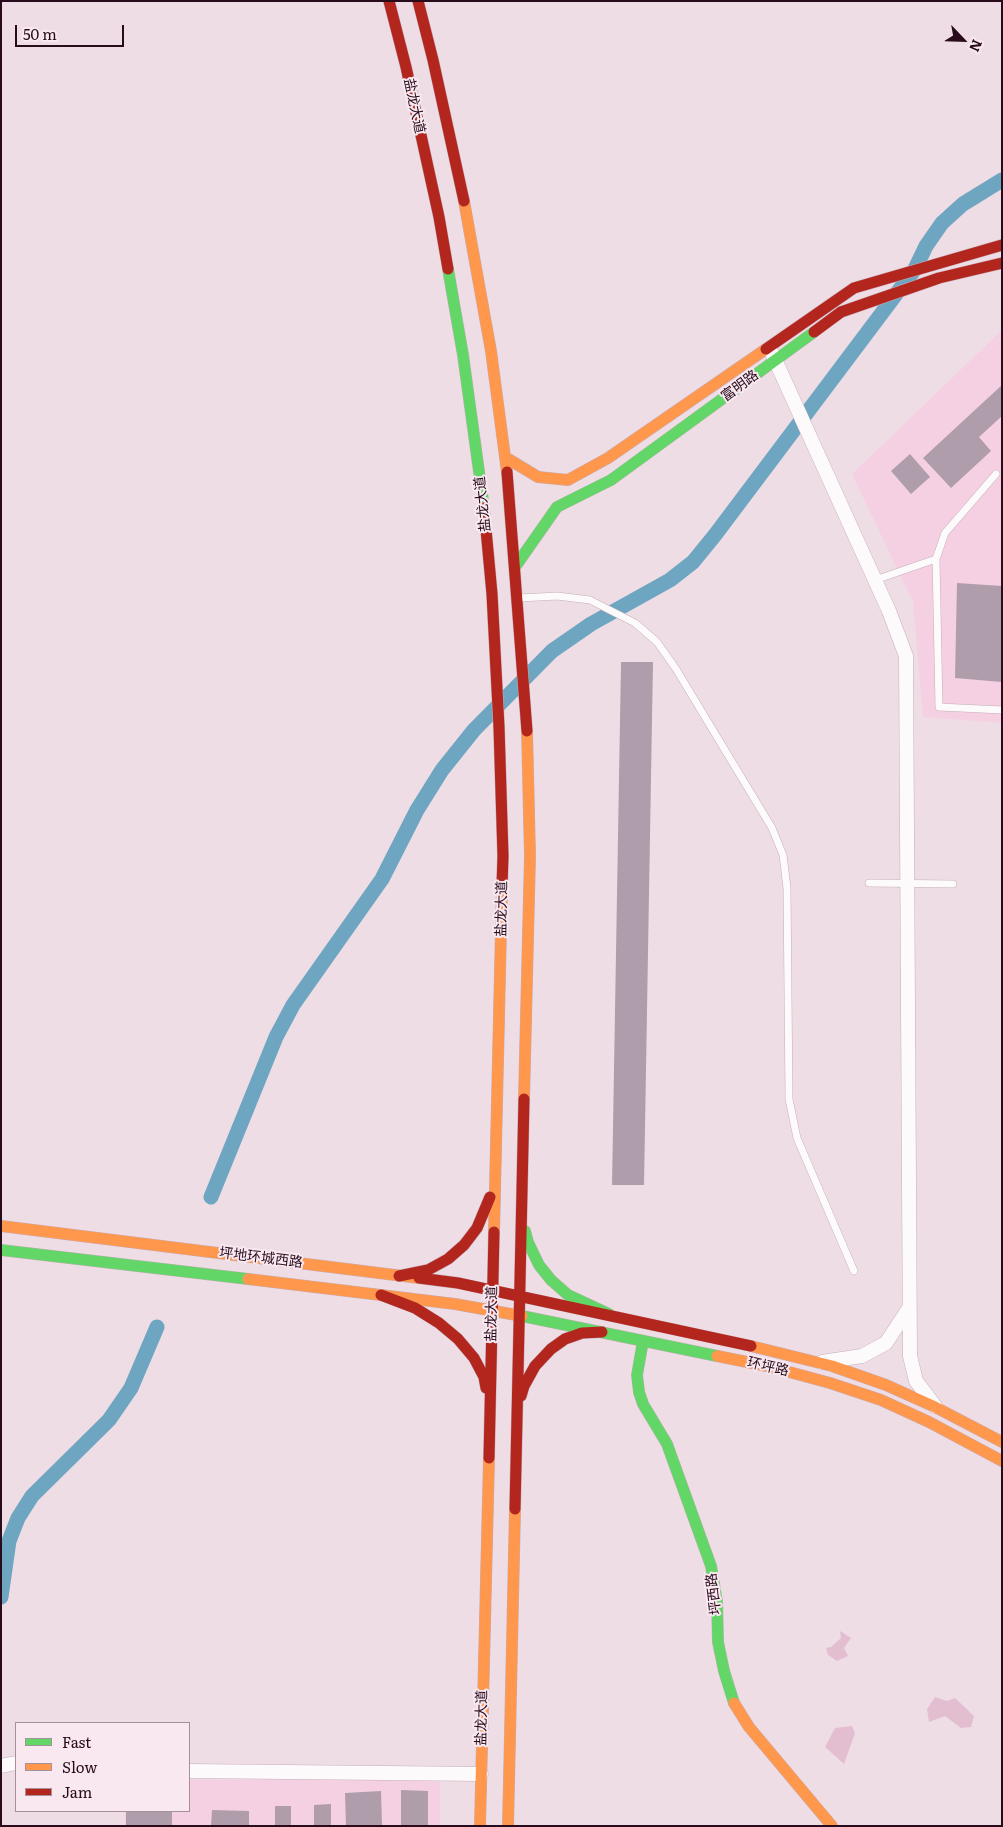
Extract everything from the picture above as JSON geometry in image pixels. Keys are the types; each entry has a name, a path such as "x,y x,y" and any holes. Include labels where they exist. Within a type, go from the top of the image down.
{"main road":[{"name":"盐龙大道","path":"389,1 406,67 439,217 464,355 481,481 492,594 496,665 503,856 480,1826"},
{"name":"盐龙大道","path":"418,1 464,202 491,350 505,457 518,599 528,761 530,856 508,1826"},
{"name":"富明路","path":"505,457 538,477 568,480 608,458 854,288 1002,245"},
{"name":"富明路","path":"515,567 557,507 611,480 841,312 940,278 1002,263"},
{"path":"399,1276 428,1270 448,1259 464,1246 477,1228 488,1206 495,1180"},
{"path":"522,1216 528,1242 539,1265 551,1280 568,1295 609,1314"},
{"name":"坪地环城西路","path":"1,1226 458,1283 520,1296"},
{"name":"坪地环城西路","path":"1,1250 454,1304 520,1316"},
{"path":"381,1295 415,1308 439,1323 458,1339 474,1358 490,1402"},
{"name":"环坪路","path":"520,1296 771,1350 818,1363 886,1385 935,1406 1002,1442"},
{"name":"环坪路","path":"520,1316 767,1366 830,1383 881,1400 929,1422 1002,1461"},
{"path":"518,1408 524,1386 535,1366 551,1349 566,1339 582,1333 602,1332"},
{"name":"坪西路","path":"643,1341 638,1375 639,1392 643,1404 667,1444 711,1566 717,1602 718,1642 733,1702 749,1727 832,1826"}],"street":[{"path":"768,347 776,360 889,611 906,656 910,1356 916,1382 935,1406"},
{"path":"818,1363 862,1356 886,1343 910,1308"},
{"path":"1,1766 15,1763"},
{"path":"190,1771 481,1774"}],"lane":[{"path":"996,474 945,533 936,559 939,707 1002,710"},
{"path":"875,580 936,559"},
{"path":"518,599 557,596 590,600 635,623 657,642 676,669 772,828 783,855 787,888 789,1099 797,1138 854,1272"},
{"path":"869,883 953,884"}],"shaded area":[{"path":"1002,330 1002,723 923,717 913,602 852,474"},
{"path":"840,1631 851,1638 844,1648 848,1656 837,1661 828,1655 826,1648 831,1647 841,1638"},
{"path":"935,1697 947,1701 955,1698 974,1716 971,1727 961,1728 945,1716 929,1722 927,1709"},
{"path":"852,1726 855,1733 844,1764 825,1747 835,1728"},
{"path":"440,1778 440,1826 125,1826 125,1812 190,1812 190,1780"}],"building":[{"path":"1002,385 1002,416 979,437 991,451 951,488 923,458"},
{"path":"910,454 930,477 911,494 891,471"},
{"path":"957,583 1002,586 1002,682 955,678"},
{"path":"621,662 653,662 644,1185 612,1185"},
{"path":"401,1790 428,1791 428,1826 401,1826"},
{"path":"381,1791 382,1826 346,1826 345,1793"},
{"path":"331,1804 331,1826 314,1826 314,1805"},
{"path":"275,1806 291,1806 291,1826 275,1826"},
{"path":"212,1810 249,1811 249,1826 211,1826"},
{"path":"126,1812 172,1812 172,1826 126,1826"}],"waterway":[{"path":"211,1197 276,1037 293,1005 382,879 417,810 442,770 474,730 552,651 591,624 670,580 693,562 915,269 926,246 942,223 963,204 1002,180"},
{"path":"1,1597 9,1541 18,1518 32,1496 109,1420 131,1388 157,1327"}],"traffic: fast":[{"path":"448,269 463,355 484,508"},
{"path":"515,567 557,507 611,480 814,332"},
{"path":"525,1231 539,1265 551,1280 568,1295 609,1314"},
{"path":"1,1250 248,1279"},
{"path":"522,1316 717,1356"},
{"path":"643,1341 637,1375 639,1392 643,1404 667,1444 711,1566 717,1602 718,1642 724,1671 734,1703"}],"traffic: slow":[{"path":"464,201 491,351 507,472"},
{"path":"505,457 538,477 568,480 608,458 766,349"},
{"path":"524,1099 530,856 527,731"},
{"path":"494,1232 502,886"},
{"path":"1,1226 419,1278"},
{"path":"248,1279 455,1304 522,1316"},
{"path":"751,1346 832,1366 886,1385 935,1407 1002,1442"},
{"path":"717,1356 767,1366 830,1383 881,1400 929,1422 1002,1461"},
{"path":"480,1826 489,1458"},
{"path":"508,1826 515,1509"},
{"path":"734,1703 749,1727 832,1826"}],"traffic: jam":[{"path":"389,1 406,67 439,217 448,269"},
{"path":"418,1 464,201"},
{"path":"766,349 854,288 1002,245"},
{"path":"814,332 841,312 939,278 1002,263"},
{"path":"507,472 527,731"},
{"path":"484,508 492,594 499,727 503,856 502,886"},
{"path":"515,1509 524,1099"},
{"path":"399,1276 428,1270 448,1259 464,1245 477,1228 490,1197"},
{"path":"489,1458 494,1232"},
{"path":"419,1278 458,1283 751,1346"},
{"path":"381,1295 415,1308 439,1323 458,1339 474,1358 484,1377 486,1388"},
{"path":"521,1396 524,1386 535,1366 551,1349 565,1339 582,1333 602,1332"}]}
